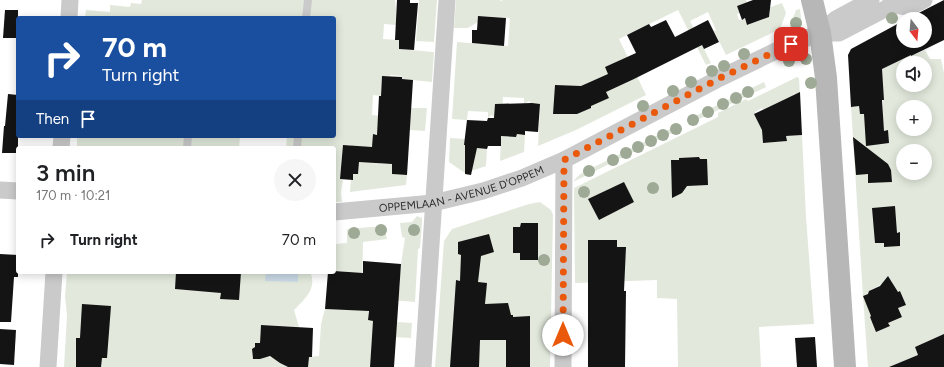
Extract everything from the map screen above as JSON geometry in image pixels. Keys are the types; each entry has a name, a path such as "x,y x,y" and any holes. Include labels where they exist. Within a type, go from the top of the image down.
{"street":[{"path":"69,16 70,0"},
{"path":"423,367 447,0"},
{"path":"812,0 820,33 826,78 845,367"},
{"name":"OPPEMLAAN - AVENUE D'OPPEM","path":"336,212 433,203 483,191 522,178 564,160 720,78 784,47 820,33 836,19 871,0"},
{"name":"OPPEMLAAN - AVENUE D'OPPEM","path":"820,33 839,33 887,8 894,1 900,7 910,7 924,0"},
{"path":"563,367 564,160"},
{"path":"0,190 16,191"},
{"path":"48,367 54,274"}],"lane":[{"path":"306,16 308,0"}],"shaded area":[{"path":"142,0 395,0 396,25 384,24 383,39 399,40 399,49 434,52 432,82 402,79 402,76 382,76 381,96 373,95 372,115 398,117 411,115 411,108 427,108 425,131 410,130 410,124 390,136 373,134 373,163 386,164 392,161 392,174 407,175 406,185 350,192 353,174 358,173 360,149 351,148 351,145 343,145 340,179 343,180 341,192 342,202 336,202 336,146 286,146 287,138 336,138 336,16 85,16 86,10 110,12 110,5 130,7 131,3 141,4"},
{"path":"419,0 437,0 434,42 416,41"},
{"path":"456,0 746,0 747,2 737,6 740,13 737,14 739,20 745,19 748,25 768,17 770,13 768,8 782,3 786,13 780,29 726,55 714,31 716,30 708,12 690,21 711,63 706,65 678,10 619,39 646,95 576,130 538,146 540,105 532,104 529,101 524,104 524,98 503,97 502,118 494,118 492,115 488,118 488,112 468,111 467,120 452,119 457,42 508,46 510,18 478,16 478,22 468,28 454,28"},
{"path":"800,9 802,25 797,31 789,35 788,32 796,10"},
{"path":"925,50 928,56 912,56"},
{"path":"908,51 912,56 902,56"},
{"path":"932,59 941,59 944,73 944,339 942,335 915,347 918,355 889,367 868,367 863,296 851,107 859,106 860,114 883,113 883,88 873,69 888,66 896,61 896,92 932,92","holes":["885,280 891,280 893,294 900,291 906,305 898,308 902,317 888,323 889,326 871,320 870,317 875,314 863,296 868,294 871,290 881,285"]},
{"path":"797,77 799,78 800,97 795,94 763,110 762,108 755,112 762,125 763,143 786,141 786,136 802,135 806,217 814,324 759,327 761,367 678,367 677,299 657,298 657,280 575,283 574,188 718,117 718,113 746,99 748,101"},
{"path":"764,82 766,87 691,123 689,119"},
{"path":"678,125 680,129 573,182 582,173"},
{"path":"517,134 525,135 524,152 500,161 501,136 516,137"},
{"path":"77,138 240,138 239,146 77,146"},
{"path":"450,138 465,139 465,145 476,151 477,148 487,149 486,166 465,173 449,162"},
{"path":"540,202 551,210 553,215 550,367 435,367 444,241 452,229 529,204"},
{"path":"417,216 422,218 420,248 418,249 415,302 369,298 368,320 412,323 411,338 372,336 370,367 308,367 306,357 319,356 321,324 325,309 349,310 350,272 336,271 336,244 347,243 347,229 384,226 387,239 363,242 362,290 399,292 405,238 402,237 400,223 412,222"},
{"path":"67,274 311,274 312,278 309,293 294,310 299,327 261,325 260,343 255,343 255,347 252,351 252,356 255,359 268,357 287,367 64,367 67,316 65,296"}],"water":[{"path":"266,274 298,274 298,282 265,281"}],"building":[{"path":"397,0 410,0 410,3 418,3 414,50 399,49 399,40 395,40"},
{"path":"753,0 771,0 769,17 747,25 745,18 742,20 737,6"},
{"path":"944,0 944,40 932,46 932,12 921,12"},
{"path":"5,10 18,10 18,16 16,16 16,38 3,38"},
{"path":"478,16 506,18 504,46 472,43 472,30 477,30"},
{"path":"666,20 675,37 708,20 719,42 704,49 702,45 606,92 609,98 591,106 591,108 577,114 553,114 555,85 581,86 608,74 605,67 636,53 627,35 649,24 651,27"},
{"path":"896,25 896,48 928,48 911,56 896,56 896,62 882,69 884,131 888,130 889,143 866,146 864,114 860,114 859,106 851,107 848,55 851,49"},
{"path":"382,76 402,77 402,79 413,80 407,175 392,174 392,164 359,162 358,174 353,174 353,180 340,179 343,145 372,147 373,134 377,135 379,96 381,96"},
{"path":"800,92 802,135 786,136 787,141 763,143 762,130 754,114"},
{"path":"8,94 16,95 16,138 18,138 18,146 16,146 16,153 2,153"},
{"path":"495,104 540,104 538,132 525,131 525,135 517,134 516,137 501,136 501,146 488,146 487,149 477,148 471,175 465,174 464,145 467,120 487,121 488,118 494,118"},
{"path":"853,137 888,164 891,170 892,182 868,183 868,174 856,175"},
{"path":"699,157 700,159 707,159 708,185 687,186 682,193 672,198 671,160"},
{"path":"624,182 634,202 599,220 588,199"},
{"path":"895,206 897,233 900,232 900,246 884,247 884,243 875,243 872,208"},
{"path":"521,223 538,223 538,260 520,260 520,253 513,253 513,227 520,227"},
{"path":"489,234 494,252 481,256 478,282 487,283 485,304 508,303 511,315 513,315 513,317 530,316 530,367 506,367 506,340 480,340 479,367 450,367 456,280 460,281 461,255 458,254 458,242"},
{"path":"588,240 617,240 617,247 626,247 624,291 626,291 625,367 588,367"},
{"path":"0,254 16,255 16,274 18,274 18,277 14,277 11,322 0,322"},
{"path":"363,261 401,264 394,367 370,367 373,321 368,320 369,311 325,309 328,274 336,274 336,271 363,273"},
{"path":"176,274 241,274 239,300 220,299 221,293 175,289"},
{"path":"888,276 898,292 900,291 906,305 898,308 902,317 888,323 890,326 876,332 863,296 868,294 869,291 880,286"},
{"path":"82,304 111,306 107,358 102,358 101,367 76,367 76,338 80,338"},
{"path":"261,325 313,328 312,357 309,357 308,367 288,367 270,356 260,359 253,359 252,349 255,347 255,343 260,343"},
{"path":"0,329 16,330 14,365 0,364"},
{"path":"944,334 944,367 889,367 918,355 915,347"},
{"path":"815,337 817,367 797,367 795,338"}],"route":[{"path":"563,335 564,160 720,78 791,44"}]}
